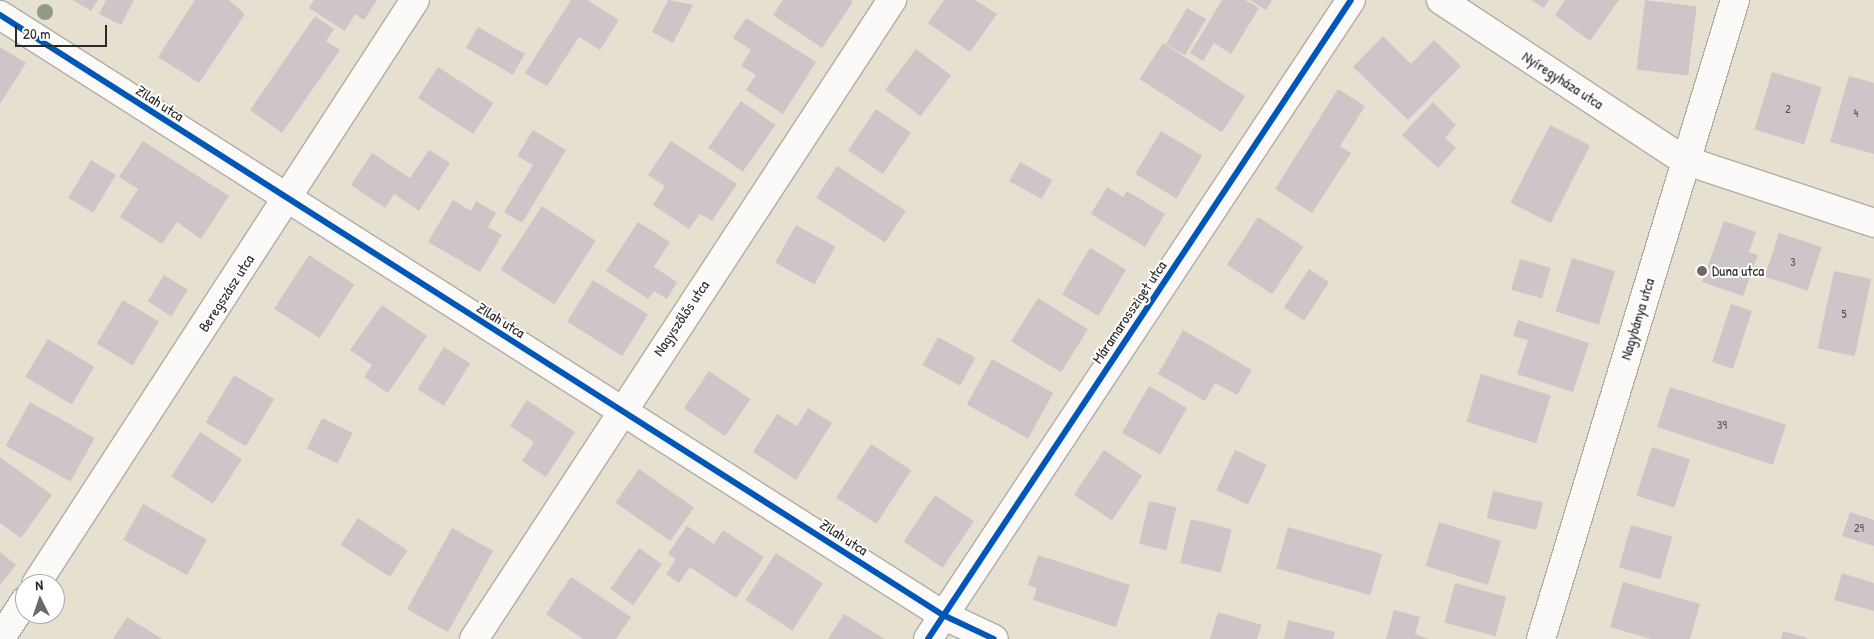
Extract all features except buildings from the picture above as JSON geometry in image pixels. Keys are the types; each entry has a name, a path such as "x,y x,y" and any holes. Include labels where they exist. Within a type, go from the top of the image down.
{"street":[{"name":"Beregszász utca","path":"43,574 415,0"},
{"name":"Nagyszőlős utca","path":"474,639 620,410 892,0"},
{"name":"Máramarossziget utca","path":"928,639 1351,0"},
{"name":"Nyíregyháza utca","path":"1441,0 1684,160"},
{"name":"Nagybánya utca","path":"1541,639 1684,160 1735,0"},
{"name":"Zilah utca","path":"0,15 287,200 943,615 994,639"},
{"path":"1684,160 1874,223"},
{"path":"0,639 15,616"}],"cycle path":[{"path":"928,639 1351,0"},
{"path":"0,15 943,615 994,639"}],"place":[{"name":"Duna utca","path":"1702,271"}]}
